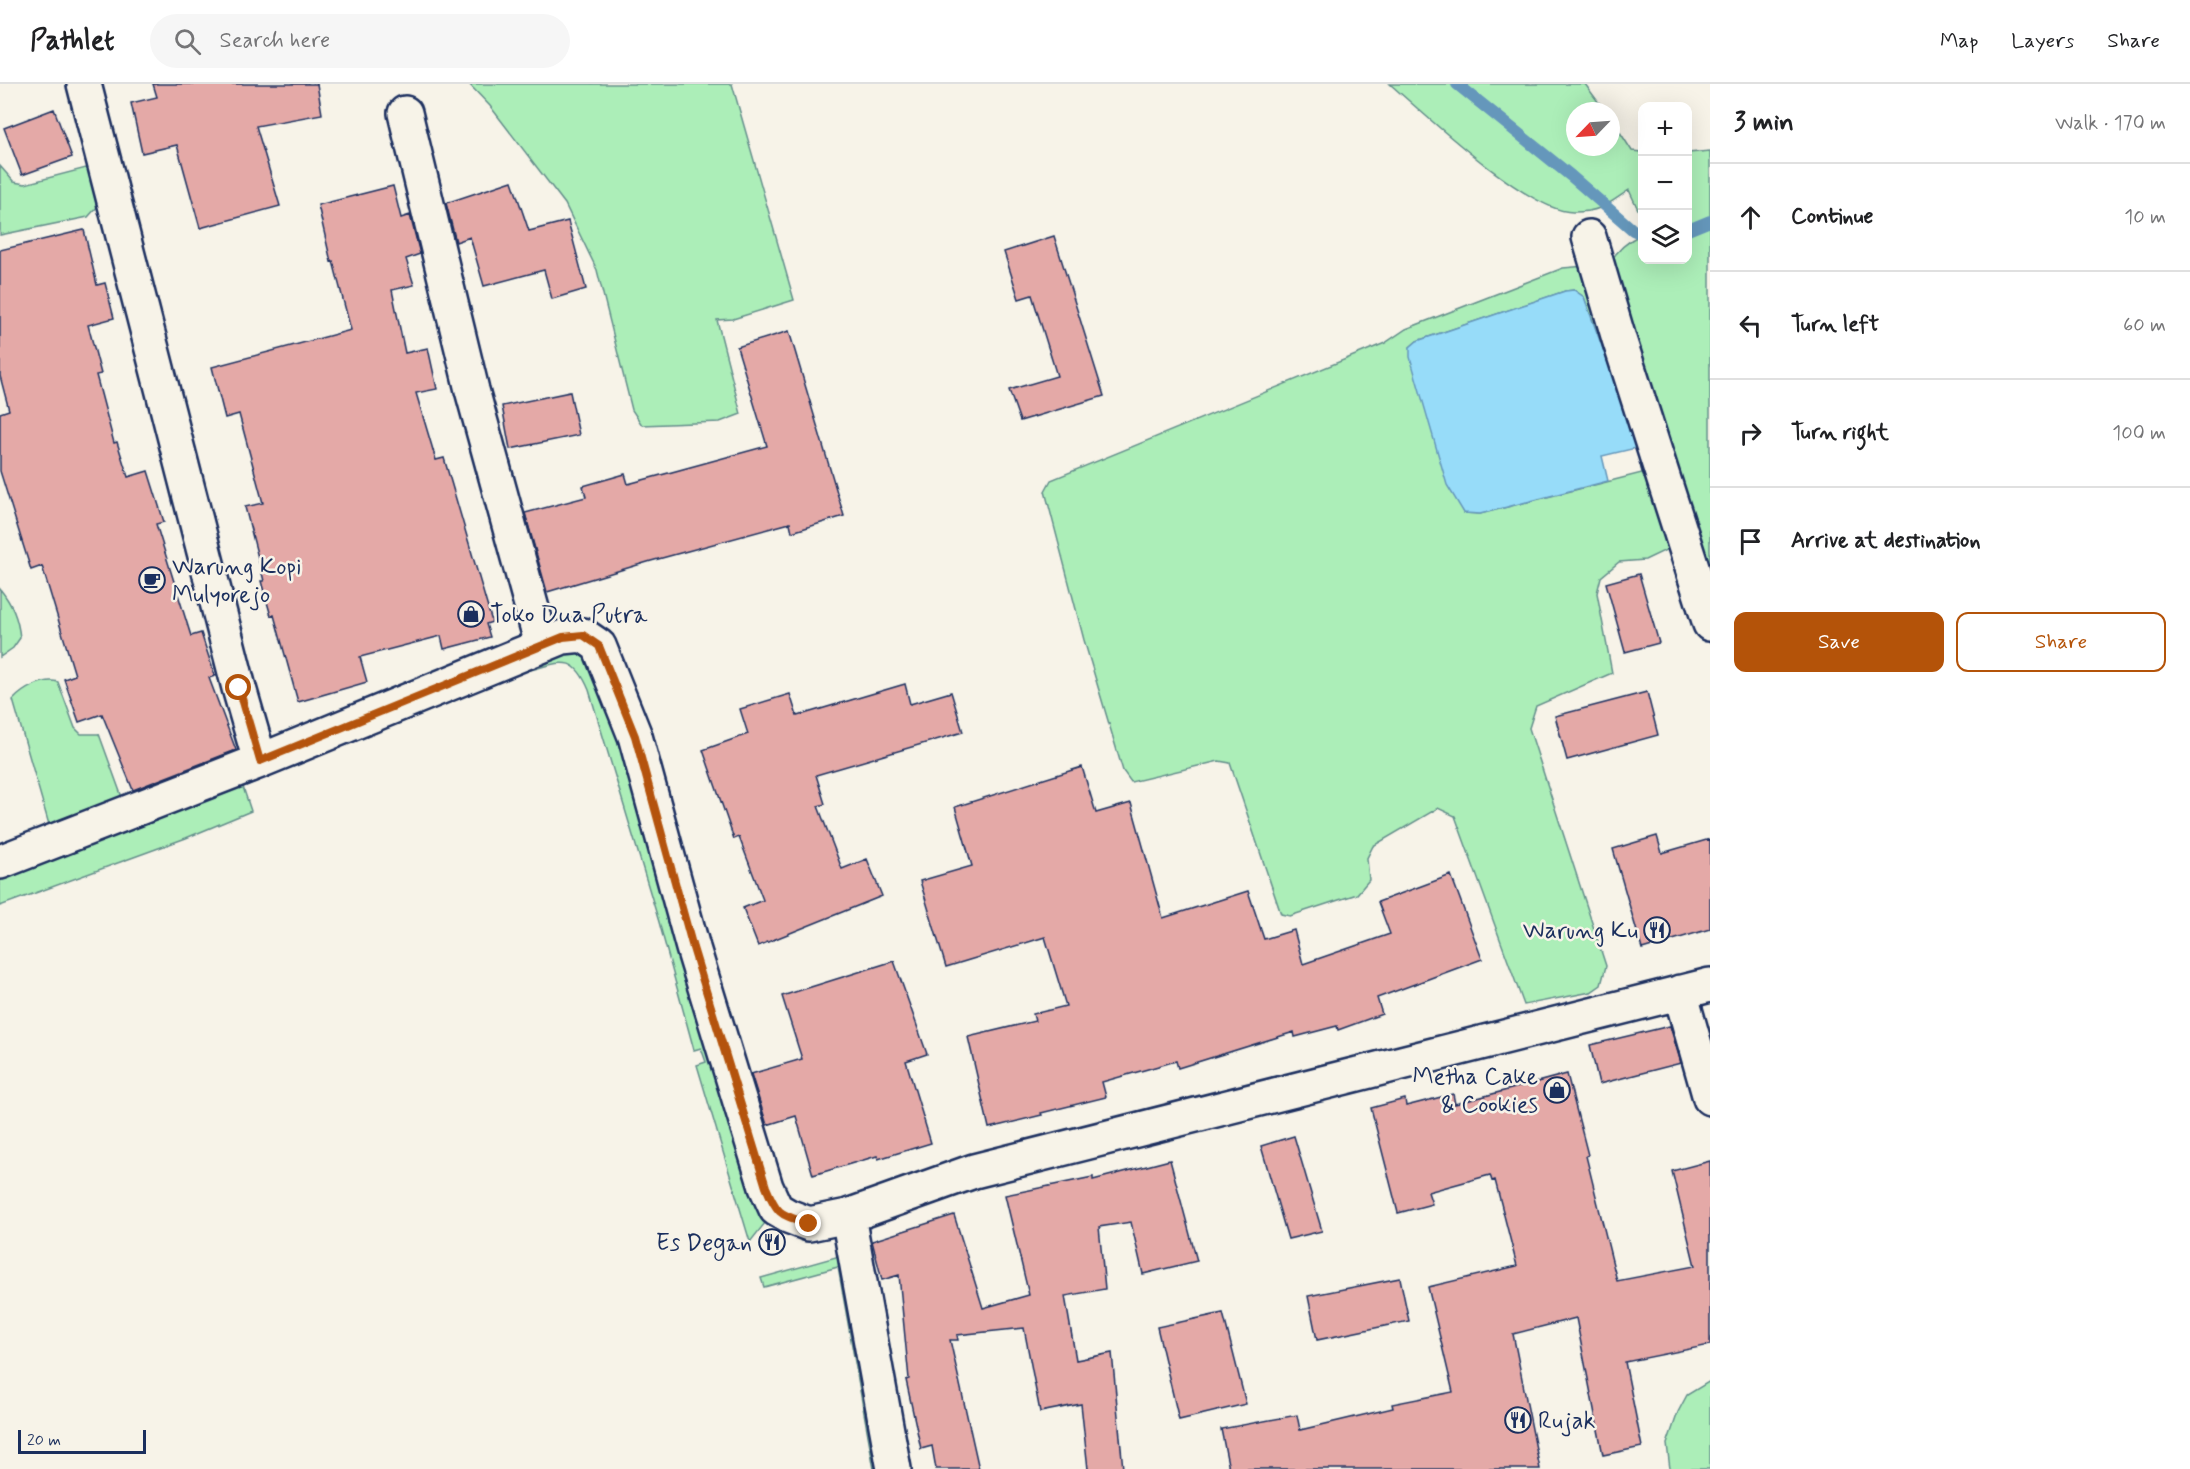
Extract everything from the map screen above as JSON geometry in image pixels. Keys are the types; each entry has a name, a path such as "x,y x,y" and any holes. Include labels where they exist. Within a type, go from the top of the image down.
{"street":[{"path":"84,84 236,676 260,761"},
{"path":"405,113 472,390 542,645"},
{"path":"1589,237 1619,339 1710,624"},
{"path":"0,862 260,761 542,645 563,637 583,635 599,646 635,736 693,948 766,1187 776,1209 788,1216 809,1224 848,1216 974,1171 1695,989 1710,1098"},
{"path":"848,1216 894,1469"}],"green space":[{"path":"469,84 732,84 794,300 733,319 717,320 741,414 720,422 642,425 632,410 597,270 565,204 490,106"},
{"path":"1390,84 1585,84 1598,102 1566,102 1566,156 1620,156 1620,132 1632,151 1638,152 1638,209 1629,190 1604,206 1591,211 1574,212 1555,208 1506,181 1452,139"},
{"path":"1710,151 1710,571 1672,547 1645,560 1619,562 1601,577 1597,593 1612,673 1536,706 1529,728 1606,966 1601,985 1591,992 1524,1005 1455,816 1438,808 1373,846 1367,858 1369,880 1357,894 1290,916 1281,914 1230,763 1219,761 1131,782 1123,771 1084,640 1045,491 1051,480 1385,343 1406,329 1563,268 1609,264 1615,254 1638,236 1638,264 1692,264 1692,153","holes":["1574,290 1584,297 1635,437 1642,473 1480,514 1464,513 1410,347 1417,341 1565,291"]},
{"path":"0,166 14,182 25,184 86,168 95,179 98,206 88,217 0,235"},
{"path":"0,589 14,612 20,638 13,648 0,657"},
{"path":"599,646 776,1209 750,1242 697,1065 706,1062 701,1048 694,1050 659,922 589,690 583,678 571,665 557,663 526,671 243,787 251,811 186,838 0,906 0,848 50,828 13,700 34,685 58,682 75,728 81,734 99,734 123,800 530,651"},
{"path":"865,1211 909,1469 874,1469 838,1267 764,1287 761,1278 854,1252"},
{"path":"1710,1381 1710,1469 1670,1469 1667,1444 1678,1412 1687,1395"}],"water":[{"path":"1574,290 1584,297 1635,437 1636,448 1602,456 1608,481 1480,514 1464,513 1447,485 1410,357 1410,347 1417,341 1565,291"}],"building":[{"path":"153,84 317,84 322,114 256,126 280,206 200,228 177,145 142,153 131,103 157,97"},
{"path":"54,109 72,157 22,175 4,128"},
{"path":"512,181 529,231 568,221 586,289 552,299 544,270 484,286 470,237 456,242 446,203"},
{"path":"393,186 401,218 410,215 420,254 406,259 414,285 392,290 405,353 428,348 437,389 416,393 436,460 444,458 492,622 486,624 490,637 444,649 441,636 360,657 367,682 298,702 274,615 271,616 261,581 264,581 245,507 263,503 239,414 225,418 212,367 351,330 333,261 331,262 318,205"},
{"path":"84,230 97,285 105,283 114,318 88,325 101,374 96,375 114,443 117,442 128,477 148,471 164,522 156,524 191,636 201,633 215,676 209,678 236,750 133,790 102,714 79,722 64,679 75,675 42,566 31,570 0,471 0,413 9,410 0,376 0,250"},
{"path":"1054,236 1104,396 1020,421 1009,390 1057,376 1032,295 1019,299 1004,252"},
{"path":"789,331 844,516 792,532 790,523 547,592 525,513 586,497 583,486 625,474 628,484 767,446 737,347"},
{"path":"570,392 579,435 510,449 502,406"},
{"path":"1639,574 1659,643 1625,652 1606,583"},
{"path":"905,684 910,704 951,692 963,732 816,775 825,804 818,806 842,869 867,859 882,896 758,946 743,908 763,900 739,837 734,839 703,750 748,734 740,709 790,694 797,716"},
{"path":"1647,692 1658,735 1567,760 1555,716"},
{"path":"1082,767 1096,813 1131,803 1163,918 1248,891 1264,939 1294,930 1303,964 1390,934 1378,902 1451,875 1482,959 1377,998 1382,1014 1338,1030 1337,1026 1295,1037 1294,1032 1178,1068 1176,1061 1102,1082 1106,1097 989,1128 968,1037 1035,1021 1033,1014 1066,1006 1045,937 946,967 920,881 972,866 955,807"},
{"path":"1657,836 1662,853 1710,839 1710,929 1642,949 1613,849"},
{"path":"894,961 927,1054 906,1061 931,1143 813,1175 796,1116 767,1125 751,1074 802,1059 782,996"},
{"path":"1670,1026 1681,1063 1599,1084 1590,1045"},
{"path":"1567,1074 1617,1281 1695,1266 1672,1171 1710,1161 1710,1345 1625,1362 1642,1447 1603,1455 1576,1318 1513,1334 1540,1469 1229,1469 1221,1429 1297,1415 1300,1430 1393,1408 1392,1404 1453,1392 1428,1287 1517,1266 1495,1180 1492,1181 1490,1175 1428,1192 1432,1204 1398,1213 1371,1108 1405,1099 1406,1106 1453,1094 1455,1104"},
{"path":"1294,1136 1322,1231 1288,1239 1261,1146"},
{"path":"1170,1160 1197,1261 1143,1274 1131,1222 1099,1227 1105,1289 1065,1296 1076,1360 1112,1353 1123,1469 1088,1469 1081,1404 1040,1412 1024,1328 957,1335 958,1340 950,1340 979,1469 936,1469 932,1446 921,1449 906,1380 909,1379 899,1275 882,1280 872,1241 954,1215 983,1308 1029,1295 1005,1195 1093,1177 1093,1180"},
{"path":"1400,1278 1409,1321 1317,1340 1308,1296"},
{"path":"1223,1313 1246,1404 1179,1420 1157,1327"}],"waterway":[{"path":"1457,84 1638,232"},
{"path":"1692,228 1710,221"}],"place":[{"name":"Warung Kopi Mulyorejo","path":"152,580"},
{"name":"Toko Dua Putra","path":"471,614"},
{"name":"Warung Ku","path":"1657,930"},
{"name":"Metha Cake & Cookies","path":"1557,1090"},
{"name":"Es Degan","path":"772,1242"},
{"name":"Rujak","path":"1518,1420"}],"route":[{"path":"239,688 260,761 563,637 583,635 599,646 635,736 693,948 766,1187 776,1209 809,1224"}]}
